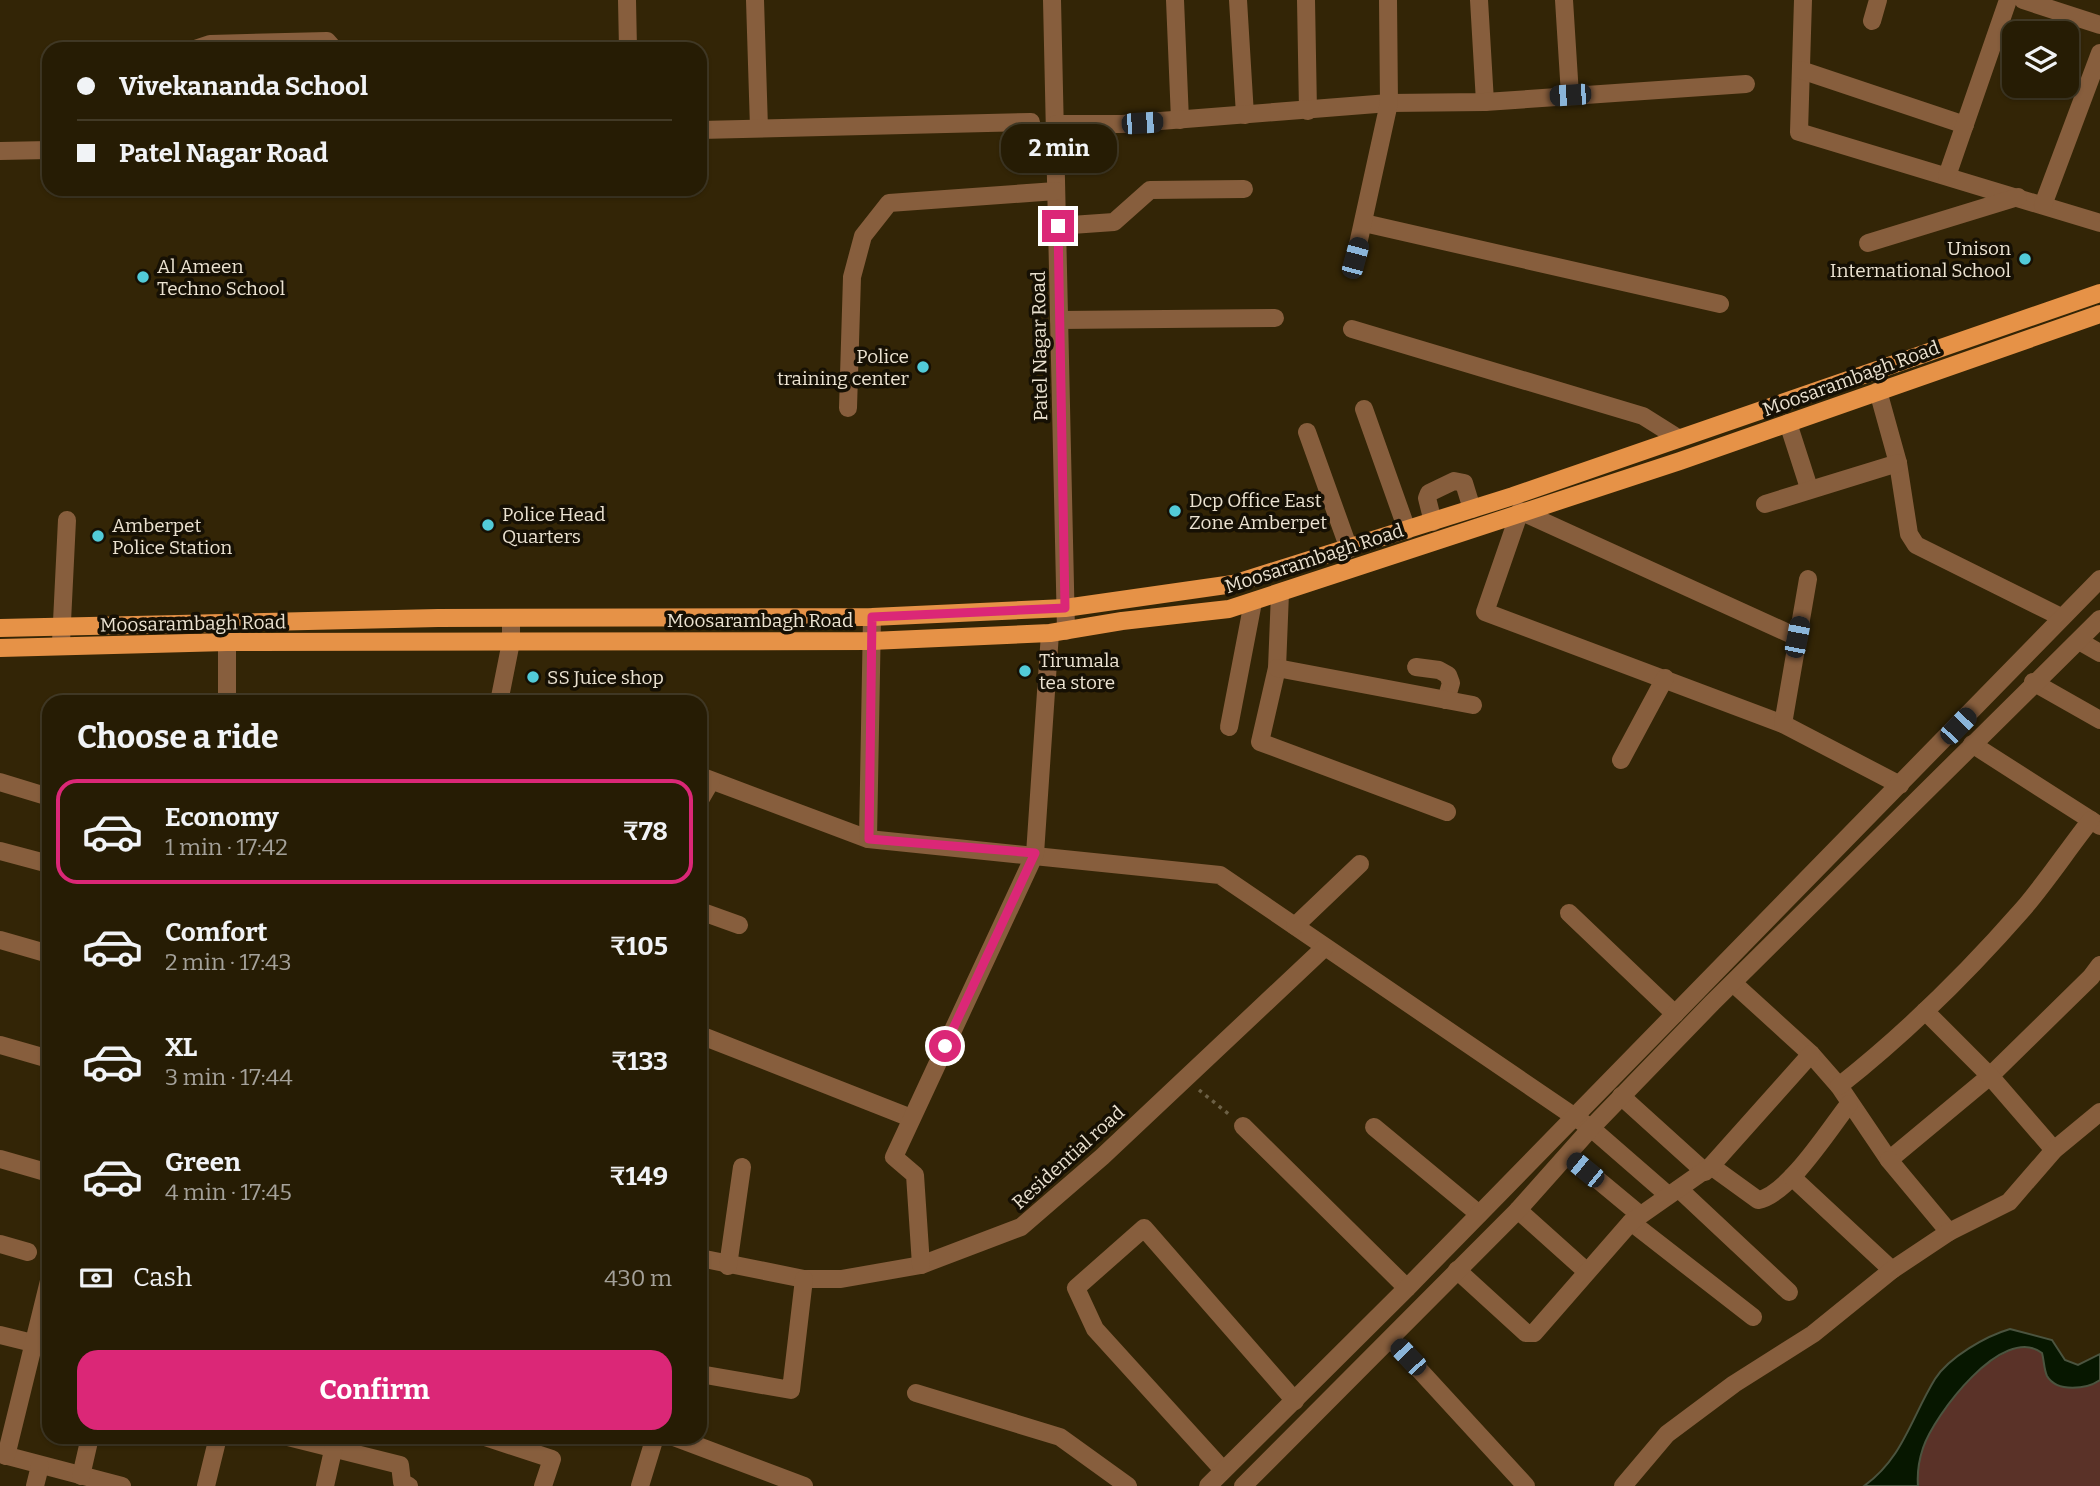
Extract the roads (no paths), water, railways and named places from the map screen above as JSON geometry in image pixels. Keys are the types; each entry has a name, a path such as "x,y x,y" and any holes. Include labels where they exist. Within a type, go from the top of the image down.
{"main road":[{"name":"Moosarambagh Road","path":"0,628 512,618 872,617 1065,608 1233,584 1472,509 2100,293"},
{"name":"Moosarambagh Road","path":"0,648 227,642 872,641 1058,632 1229,609 1788,423 2100,314"}],"street":[{"path":"627,0 628,42"},
{"path":"755,0 759,128"},
{"name":"Patel Nagar Road","path":"1035,853 1058,632 1065,608 1052,0"},
{"path":"1175,0 1180,120"},
{"path":"1238,0 1245,115"},
{"path":"1306,0 1308,111"},
{"path":"1355,258 1388,103 1388,0"},
{"path":"1479,0 1485,102"},
{"path":"1564,0 1570,95"},
{"path":"1803,0 1799,132 2100,223"},
{"path":"1872,21 1878,0"},
{"path":"1947,176 2008,0"},
{"path":"2023,0 2052,5 2100,25"},
{"path":"288,42 328,42"},
{"path":"2043,205 2100,53"},
{"path":"1801,69 1965,125"},
{"path":"1056,124 1122,124 1388,103 1485,102 1746,84"},
{"path":"707,130 1031,122"},
{"path":"0,151 42,150"},
{"path":"1058,226 1114,222 1150,190 1244,189"},
{"path":"848,408 852,277 863,236 889,203 1056,191"},
{"path":"1868,243 2018,197"},
{"path":"1364,223 1720,304"},
{"path":"1059,320 1275,318"},
{"path":"1352,329 1643,416 1678,438"},
{"path":"1878,391 1898,463 1909,534 1916,545 2061,617"},
{"path":"1364,408 1407,530"},
{"path":"1788,423 1809,488"},
{"path":"1307,432 1349,549"},
{"path":"1765,504 1809,488 1898,463"},
{"path":"1433,522 1427,498 1429,493 1454,481 1464,483 1472,509"},
{"path":"1797,637 1520,511 1485,612 1783,724 1900,785"},
{"path":"61,647 67,520"},
{"path":"1783,724 1808,579"},
{"path":"1208,1486 1407,1288 1571,1117 2100,579"},
{"path":"1280,593 1277,668 1260,742 1447,812"},
{"path":"1229,727 1252,602"},
{"path":"869,839 872,617"},
{"path":"503,695 512,618"},
{"path":"1243,1486 1518,1210 1621,1096 2033,682 2100,619"},
{"path":"2079,641 2100,653"},
{"path":"227,642 228,695"},
{"path":"1416,667 1448,675 1451,683 1446,700"},
{"path":"1277,668 1473,705"},
{"path":"1621,760 1665,678"},
{"path":"2033,682 2100,720"},
{"path":"1839,1086 1880,1054 1925,1011 2024,908 2095,823 1972,744"},
{"path":"707,778 869,839 1035,853 1220,875 1571,1117 1591,1128 1673,1192 1789,1292"},
{"path":"0,782 42,795"},
{"path":"0,851 42,862"},
{"path":"921,1265 915,1175 894,1157 1035,853"},
{"path":"1295,926 1360,864"},
{"path":"707,914 739,925"},
{"path":"1569,914 1675,1014"},
{"path":"0,940 42,952"},
{"name":"Residential road","path":"707,1260 804,1279 841,1279 921,1265 1021,1227 1102,1157 1324,948"},
{"path":"1889,1160 1990,1076 2097,977"},
{"path":"1733,983 1811,1054 1839,1086 1889,1160 1949,1232"},
{"path":"1925,1011 1990,1076 2054,1150"},
{"path":"707,1038 911,1118"},
{"path":"0,1045 42,1057"},
{"path":"1457,1270 1530,1335 1635,1218 1708,1169 1811,1054"},
{"path":"1621,1096 1708,1169 1758,1200 1766,1198 1792,1177 1849,1104"},
{"path":"1623,1486 1667,1434 1734,1384 1813,1334 1892,1270 1949,1232 2008,1202 2054,1150 2100,1112"},
{"path":"1243,1126 1407,1288"},
{"path":"1374,1127 1479,1214"},
{"path":"1567,1155 1635,1218 1753,1317"},
{"path":"1,1162 42,1171"},
{"path":"728,1266 742,1167"},
{"path":"1792,1177 1892,1270"},
{"path":"1518,1210 1586,1271"},
{"path":"1223,1470 1095,1329 1076,1288 1144,1228 1295,1401"},
{"path":"0,1244 28,1252"},
{"path":"707,1375 791,1390 804,1279"},
{"path":"0,1335 41,1345 3,1455 122,1486"},
{"path":"1391,1339 1526,1486"},
{"path":"916,1393 1060,1437 1128,1486"},
{"path":"81,1476 88,1444"},
{"path":"206,1486 216,1444"},
{"path":"325,1486 334,1444"},
{"path":"340,1444 400,1465 402,1482 409,1486"},
{"path":"506,1444 552,1459 543,1486"},
{"path":"640,1486 653,1444"},
{"path":"693,1444 804,1486"},
{"path":"35,1486 40,1466"}],"place":[{"name":"Unison International School","path":"2025,259"},
{"name":"Al Ameen Techno School","path":"143,277"},
{"name":"Police training center","path":"923,367"},
{"name":"Dcp Office East Zone Amberpet","path":"1175,511"},
{"name":"Police Head Quarters","path":"488,525"},
{"name":"Amberpet Police Station","path":"98,536"},
{"name":"Tirumala tea store","path":"1025,671"},
{"name":"SS Juice shop","path":"533,677"}]}
